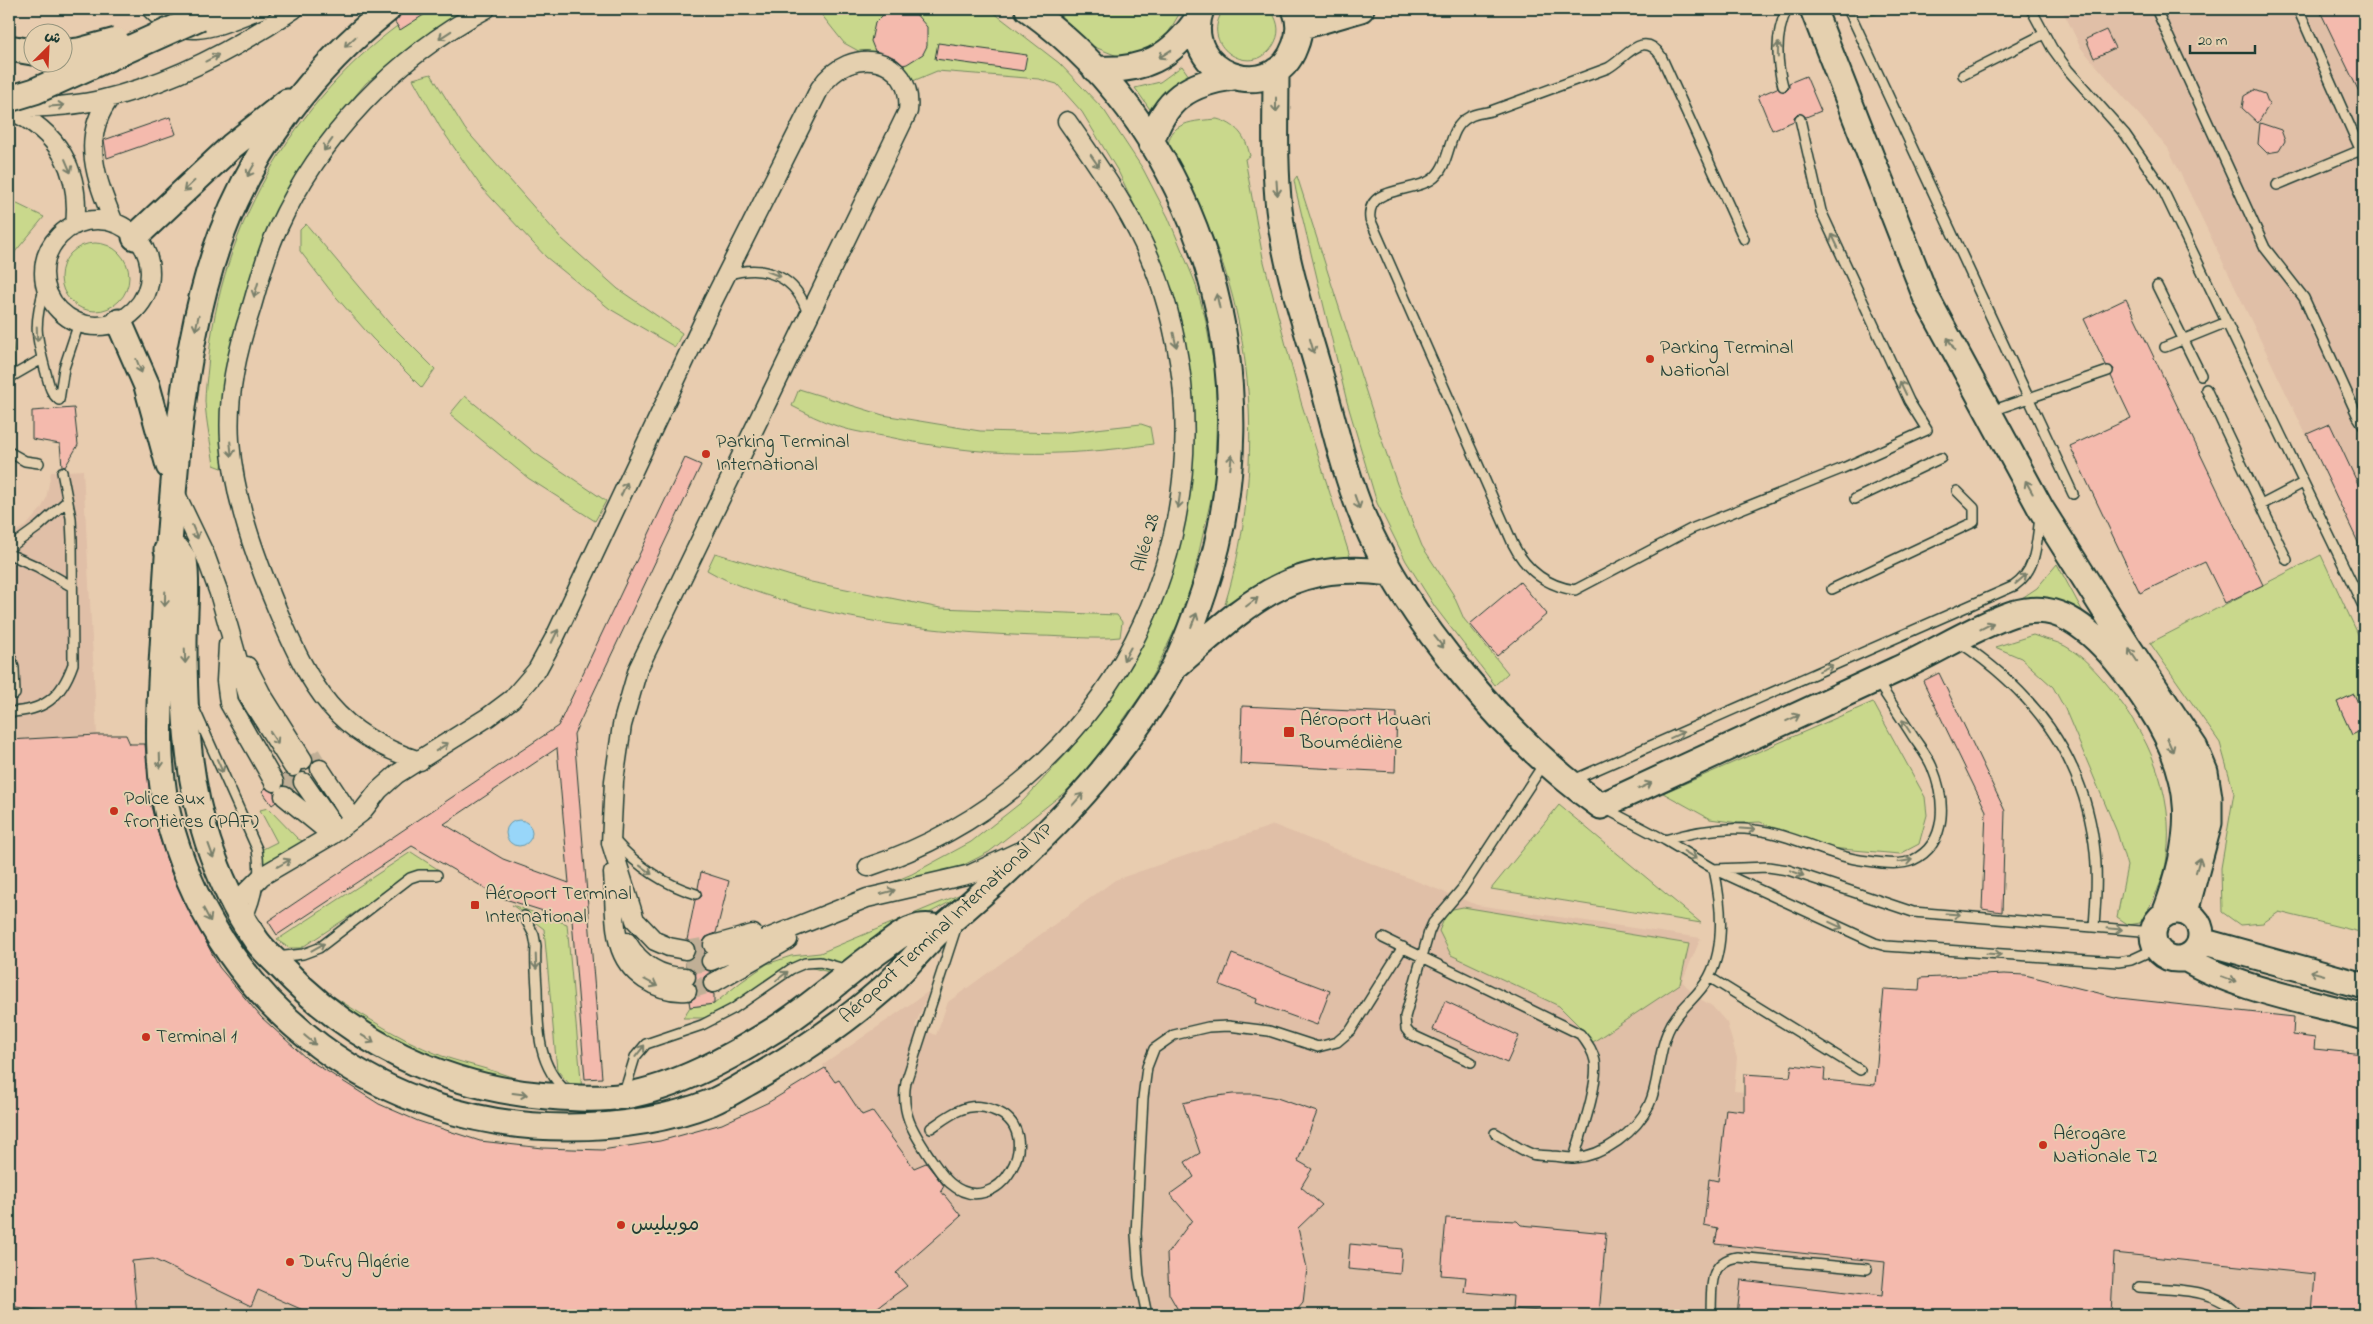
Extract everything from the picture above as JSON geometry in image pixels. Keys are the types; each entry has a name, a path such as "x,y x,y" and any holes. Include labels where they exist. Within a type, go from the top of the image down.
{"main road":[{"name":"Aéroport Terminal International VIP","path":"307,88 266,144 237,198 220,238 201,305 187,372 167,550 159,739 163,789 174,839 199,901 215,930 250,980 269,1002 311,1041 334,1059 367,1078 415,1100 444,1110 502,1124 532,1128 602,1127 662,1118 720,1099 817,1040 883,988 951,922 1029,853 1060,820 1111,759 1146,712 1174,667 1196,616 1213,564 1225,510 1231,456 1232,402 1227,347 1216,293 1203,250 1178,191 1134,117 1095,69 1046,16 1028,9"},
{"path":"1199,14 1197,33 1201,48 1208,60 1220,71 1233,77 1248,79 1263,77 1276,71 1293,52 1297,18 1361,9"},
{"path":"1813,9 1920,287 2041,509 2128,647 2196,748 2205,772 2209,797 2209,823 2165,927"},
{"path":"135,237 232,146 307,88 338,54 387,10"},
{"path":"72,51 102,46 209,13"},
{"path":"9,99 35,91 209,13"},
{"path":"1095,69 1116,70 1136,67 1155,60 1172,49 1186,35 1199,14"},
{"path":"9,48 22,50"},
{"path":"1276,71 1276,187 1287,258 1362,516 1390,572 1462,671 1545,762 1568,782 1601,806 2013,614 2043,610 2058,613 2072,619 2089,632 2136,688 2150,708 2169,743 2186,797 2188,818 2185,846 2165,927 2170,958 2193,950 2364,986"},
{"path":"1151,143 1163,114 1186,91 1200,84 1233,77"},
{"path":"119,322 150,394 173,488"},
{"path":"167,550 178,551 184,560 186,689 191,771 201,819 216,865 240,915 256,940 300,987 332,1014 366,1038 403,1058 457,1080 505,1091 573,1098 623,1096 645,1091 687,1077 776,1029 808,1006 851,970 907,931 951,922"},
{"path":"1174,667 1242,610 1279,585 1322,572 1367,569 1390,572"},
{"path":"2165,927 2192,915 2200,926 2193,950 2199,967 2232,980 2364,1017"}],"street":[{"path":"151,9 161,19 172,25 196,30 209,28 261,9"},
{"path":"9,109 78,104 110,98 160,81 205,62 294,9"},
{"path":"420,761 380,746 352,728 333,710 306,669 284,625 265,580 242,508 233,471 230,406 240,342 261,271 276,231 295,194 345,121 366,97 421,51 486,9"},
{"path":"240,915 259,879 342,828 367,806 387,782 488,717 512,699 537,670 727,275 827,77 841,66 858,60 882,64 900,78 910,100 908,112 638,669 629,697 619,744 611,840 622,932 627,942 648,966 668,975 686,971 669,947 655,941 635,920 611,840"},
{"path":"110,98 96,121 92,148 96,175 114,223"},
{"path":"9,109 39,126 63,154 75,189 75,225"},
{"name":"Allée 28","path":"868,867 920,847 972,818 1024,780 1071,735 1104,692 1130,649 1153,600 1172,542 1182,485 1185,428 1181,372 1170,318 1153,266 1136,227 1115,190 1067,121"},
{"path":"95,220 114,223 135,237 146,255 150,277 148,288 137,308 119,322 99,326 79,323 61,313 54,305 45,286 44,265 51,246 58,237 75,225 95,220"},
{"path":"173,488 206,557 248,696 298,775 342,828"},
{"path":"229,630 226,681 230,702 298,775 342,828"},
{"path":"842,908 712,965 842,908 893,891 946,882 971,874 1018,851 1060,820"}],"lane":[{"path":"1783,86 1777,50 1779,32 1787,9"},
{"path":"1848,9 2073,494"},
{"path":"2031,9 2044,34 2068,70 2125,134 2161,186 2364,608"},
{"path":"2156,9 2265,248 2304,298 2364,426"},
{"path":"2277,185 2362,154 2298,9"},
{"path":"1963,75 2044,34"},
{"path":"1744,239 1662,56 1652,47 1646,45 1633,48 1608,68 1491,111 1471,115 1458,127 1442,169 1433,179 1380,196 1371,206 1370,219 1513,544 1528,568 1550,583 1575,590 1691,529 1841,469 1927,430 1909,401 1821,210 1800,119"},
{"path":"727,275 755,269 769,272 782,278 800,295 809,318"},
{"path":"45,286 37,324 38,348 52,394 58,400 64,368 79,323"},
{"path":"2157,286 2201,375"},
{"path":"2164,347 2227,322"},
{"path":"9,378 42,359"},
{"path":"1988,412 2108,371"},
{"path":"2206,389 2287,560"},
{"path":"9,452 25,461 39,463"},
{"path":"1855,500 1941,458"},
{"path":"9,712 38,708 50,700 68,678 73,664 72,540 62,472"},
{"path":"2261,505 2303,483"},
{"path":"1832,589 1974,522 1974,508 1958,492"},
{"path":"9,548 38,527 67,501"},
{"path":"1568,782 2014,586 2027,574 2032,566 2041,509"},
{"path":"9,554 38,566 72,586"},
{"path":"1957,641 1984,659 2014,685 2050,727 2066,754 2082,790 2095,844 2097,876 2094,927"},
{"path":"9,651 14,668 15,694"},
{"path":"1665,840 1702,831 1733,828 1779,834 1822,851 1868,862 1911,861 1924,853 1933,842 1940,828 1942,814 1937,783 1931,765 1876,679"},
{"path":"186,689 257,849 259,879"},
{"path":"1471,1062 1410,1034 1406,1029 1405,1017 1433,923 1462,889 1545,762"},
{"path":"1601,806 1714,869 1875,943 1886,946 2112,962 2131,960 2165,927"},
{"path":"611,840 655,877 672,886 696,894"},
{"path":"1714,869 1768,867 1788,870 1913,912 2094,927 2165,927"},
{"path":"1496,1133 1532,1154 1574,1158 1593,1154 1610,1146 1626,1135 1638,1121 1649,1105 1656,1088 1663,1046 1670,1026 1683,1006 1709,977 1717,952 1720,907 1714,869"},
{"path":"271,956 287,957 319,948 410,878 428,874 438,875"},
{"path":"524,916 534,935 536,946 537,1026 542,1055 549,1072 573,1098"},
{"path":"931,1128 960,1110 972,1106 985,1107 997,1111 1014,1128 1019,1147 1015,1165 1009,1176 999,1185 988,1191 962,1190 951,1184 942,1174 910,1127 906,1116 904,1093 906,1082 951,922"},
{"path":"1383,938 1580,1034 1590,1046 1595,1060 1596,1075 1574,1158"},
{"path":"1147,1315 1139,1277 1136,1234 1143,1098 1147,1067 1154,1049 1174,1035 1208,1027 1228,1026 1269,1031 1318,1047 1328,1046 1337,1042 1351,1030 1403,947"},
{"path":"623,1096 635,1057 646,1044 653,1040 702,1025 725,1013 805,963 820,962 851,970"},
{"path":"1709,977 1860,1070"},
{"path":"1710,1315 1713,1277 1717,1266 1726,1259 1737,1257 1866,1269"},
{"path":"2139,1287 2206,1294 2220,1299 2238,1315"}],"shaded area":[{"path":"2062,9 2364,9 2364,555 2168,148 2081,48"},
{"path":"83,470 97,735 126,735 130,744 145,744 153,813 173,878 219,967 261,1017 306,1058 379,1104 418,1121 480,1141 543,1148 602,1150 660,1141 722,1124 769,1102 825,1069 823,1065 929,991 915,1026 936,1035 948,1002 1115,880 1274,825 1477,905 1701,938 1682,981 1695,996 1712,1006 1727,1023 1737,1058 1734,1091 1745,1092 1790,1077 1792,1065 1825,1069 1825,1080 1874,1085 1884,989 1919,991 1920,978 2004,974 2025,975 2119,998 2294,1017 2293,1035 2315,1038 2315,1049 2364,1054 2364,1315 9,1315 9,535 26,526 41,509 46,499 51,472"}],"green space":[{"path":"422,9 465,9 366,83 331,125 302,173 231,371 222,468 214,465 205,401 215,314 229,262 248,212 274,164 304,118 339,77 379,40"},
{"path":"817,9 989,9 1059,63 1104,110 1143,169 1168,217 1195,282 1205,317 1215,372 1217,410 1214,486 1190,591 1177,625 1158,665 1143,692 1102,750 1070,788 989,852 958,868 850,900 912,874 971,842 1023,801 1069,751 1110,695 1148,634 1168,565 1187,371 1176,305 1149,236 1119,173 1082,112 1057,84 1039,79 937,71 913,81 844,43"},
{"path":"1054,9 1182,9 1163,42 1125,59 1092,46"},
{"path":"1224,9 1270,9 1275,17 1278,33 1275,42 1266,54 1255,59 1243,59 1232,55 1223,47 1217,36 1217,23"},
{"path":"1867,9 1895,9 1868,16"},
{"path":"1182,66 1191,79 1154,115 1135,88 1160,82"},
{"path":"431,74 465,129 561,238 618,289 682,333 675,347 610,309 546,257 482,188 440,127 413,79"},
{"path":"1217,119 1230,124 1246,142 1250,156 1245,159 1263,258 1301,402 1354,569 1275,581 1225,604 1237,559 1245,513 1249,465 1249,416 1246,368 1238,320 1226,274 1210,231 1168,150 1169,140 1177,128 1192,122"},
{"path":"1297,176 1397,484 1422,546 1453,594 1464,619 1508,673 1495,685 1435,607 1406,561 1377,503 1347,402 1296,191 1294,180"},
{"path":"9,200 44,217 15,252 9,267"},
{"path":"306,224 390,324 435,369 422,388 372,338 330,290 300,251 300,230"},
{"path":"95,243 108,246 119,253 126,264 129,277 126,290 119,301 108,308 95,311 82,308 71,301 64,290 61,277 64,264 71,253 82,246"},
{"path":"9,305 16,376 9,383"},
{"path":"799,389 883,415 980,431 1060,433 1141,424 1150,427 1153,444 1085,452 1021,453 988,452 923,444 849,430 819,419 792,406"},
{"path":"465,396 535,453 606,501 595,521 528,478 450,414"},
{"path":"715,553 811,582 940,608 1117,615 1122,622 1120,637 1089,638 973,633 878,622 847,616 785,601 726,580 707,570"},
{"path":"2321,555 2364,647 2364,933 2279,912 2263,923 2240,925 2222,912 2221,868 2234,793 2220,743 2150,643"},
{"path":"2057,564 2083,612 2059,604 2016,602 2037,588"},
{"path":"2033,635 2065,646 2084,659 2095,670 2124,706 2147,745 2156,766 2167,810 2167,856 2164,873 2157,891 2140,923 2129,925 2117,917 2127,866 2117,832 2065,709 2053,687 2021,658 1995,647"},
{"path":"1873,702 1925,797 1927,815 1919,844 1900,854 1818,847 1760,822 1738,823 1710,819 1663,793"},
{"path":"1559,805 1701,923 1491,889"},
{"path":"268,808 298,839 314,846 275,870 264,864 261,850 277,842 260,810"},
{"path":"411,852 439,870 420,870 301,948 289,948 277,940"},
{"path":"980,886 897,930 841,968 829,972 809,967 791,969 714,1018 683,1018 690,1007 714,1004 767,964 791,956 820,953"},
{"path":"512,905 567,924 582,1091 572,1087 557,1070 544,929"},
{"path":"1463,907 1689,944 1680,984 1590,1044 1579,1026 1559,1006 1451,955 1439,931 1448,910"},
{"path":"305,978 406,1040 442,1056 509,1076 530,1085 411,1060"}],"water":[{"path":"519,820 528,824 532,833 528,842 519,846 510,842 506,833 510,824"}],"building":[{"path":"401,9 433,9 400,30 395,22 400,15"},
{"path":"907,9 915,13 927,27 927,46 923,54 903,65 895,58 875,51 871,41 875,23 888,10"},
{"path":"2319,9 2358,9 2364,22 2364,102"},
{"path":"2106,30 2115,48 2094,58 2086,39"},
{"path":"938,43 1027,55 1024,71 935,59"},
{"path":"1806,76 1821,111 1806,117 1798,113 1794,117 1794,121 1772,130 1758,96 1777,88 1785,92 1789,88 1789,83"},
{"path":"2254,90 2265,94 2269,105 2258,123 2242,108 2244,96"},
{"path":"170,117 176,134 107,158 104,140"},
{"path":"2260,123 2281,130 2285,141 2279,151 2267,153 2258,144"},
{"path":"2126,299 2263,585 2225,603 2205,562 2140,593 2070,446 2131,418 2111,376 2114,369 2106,365 2084,319"},
{"path":"74,408 78,445 65,467 62,466 60,444 32,439 32,411"},
{"path":"2330,424 2359,486 2364,484 2364,555 2307,434"},
{"path":"685,458 701,465 574,734 602,1078 585,1079 572,920 502,898 412,846 277,935 268,921 558,726","holes":["557,748 569,883 503,859 444,824"]},
{"path":"1520,582 1547,614 1497,656 1470,624"},
{"path":"1939,673 2005,811 2002,912 1982,909 1986,811 1923,681"},
{"path":"2354,694 2364,716 2364,729 2352,735 2337,702"},
{"path":"1242,706 1397,713 1395,772 1240,764"},
{"name":"Terminal 1","path":"126,735 130,744 145,744 151,806 159,836 173,878 219,967 261,1017 306,1058 379,1104 418,1121 480,1141 543,1148 602,1150 660,1141 722,1124 769,1102 825,1068 835,1082 839,1080 862,1115 872,1111 914,1168 926,1163 944,1186 941,1191 961,1216 896,1273 907,1286 867,1315 314,1315 258,1290 251,1306 153,1259 132,1261 137,1315 71,1315 9,1306 9,740"},
{"path":"285,774 293,778 293,789 284,786 282,775"},
{"path":"266,788 274,793 276,802 272,805 262,791"},
{"path":"701,872 729,881 716,933 706,937 703,942 705,952 700,960 704,969 711,971 704,977 702,983 707,992 714,994 714,1004 690,1007 689,1001 696,997 698,991 694,984 696,973 686,966 686,960 693,957 695,947 687,940 695,900 702,896 698,888"},
{"path":"1232,954 1330,991 1317,1025 1256,1003 1257,999 1220,985"},
{"name":"Aérogare Nationale T2","path":"2004,974 2025,975 2119,998 2294,1017 2293,1035 2315,1038 2314,1049 2364,1054 2364,1315 2312,1315 2315,1274 2114,1253 2111,1315 1737,1315 1741,1280 1882,1296 1885,1262 1715,1244 1718,1228 1704,1225 1709,1179 1718,1181 1726,1109 1744,1111 1744,1074 1790,1077 1792,1065 1825,1069 1824,1080 1875,1085 1884,989 1919,991 1920,978"},
{"path":"1445,1001 1519,1036 1507,1063 1433,1030"},
{"path":"1233,1094 1255,1094 1277,1098 1317,1112 1298,1161 1312,1169 1301,1187 1322,1205 1298,1228 1307,1268 1303,1303 1293,1315 1181,1315 1169,1294 1167,1254 1192,1220 1170,1194 1194,1177 1185,1162 1200,1153 1183,1103"},
{"path":"1446,1218 1517,1221 1521,1225 1606,1233 1599,1315 1512,1309 1513,1296 1464,1292 1466,1277 1441,1275"},
{"path":"1350,1244 1402,1249 1400,1274 1348,1269"}],"tunnel":[{"path":"311,754 320,769"},
{"path":"282,776 291,790"},
{"path":"685,950 713,945"},
{"path":"686,966 711,961"},
{"path":"687,991 713,983"}],"place":[{"name":"Parking Terminal National","path":"1650,359"},
{"name":"Parking Terminal International","path":"706,454"},
{"name":"Aéroport Houari Boumédiène","path":"1289,732"},
{"name":"Police aux frontières (PAF)","path":"114,811"},
{"name":"Aéroport Terminal International","path":"475,905"},
{"name":"Terminal 1","path":"146,1037"},
{"name":"Aérogare Nationale T2","path":"2043,1145"},
{"name":"موبيليس","path":"621,1225"},
{"name":"Dufry Algérie","path":"290,1262"}]}
